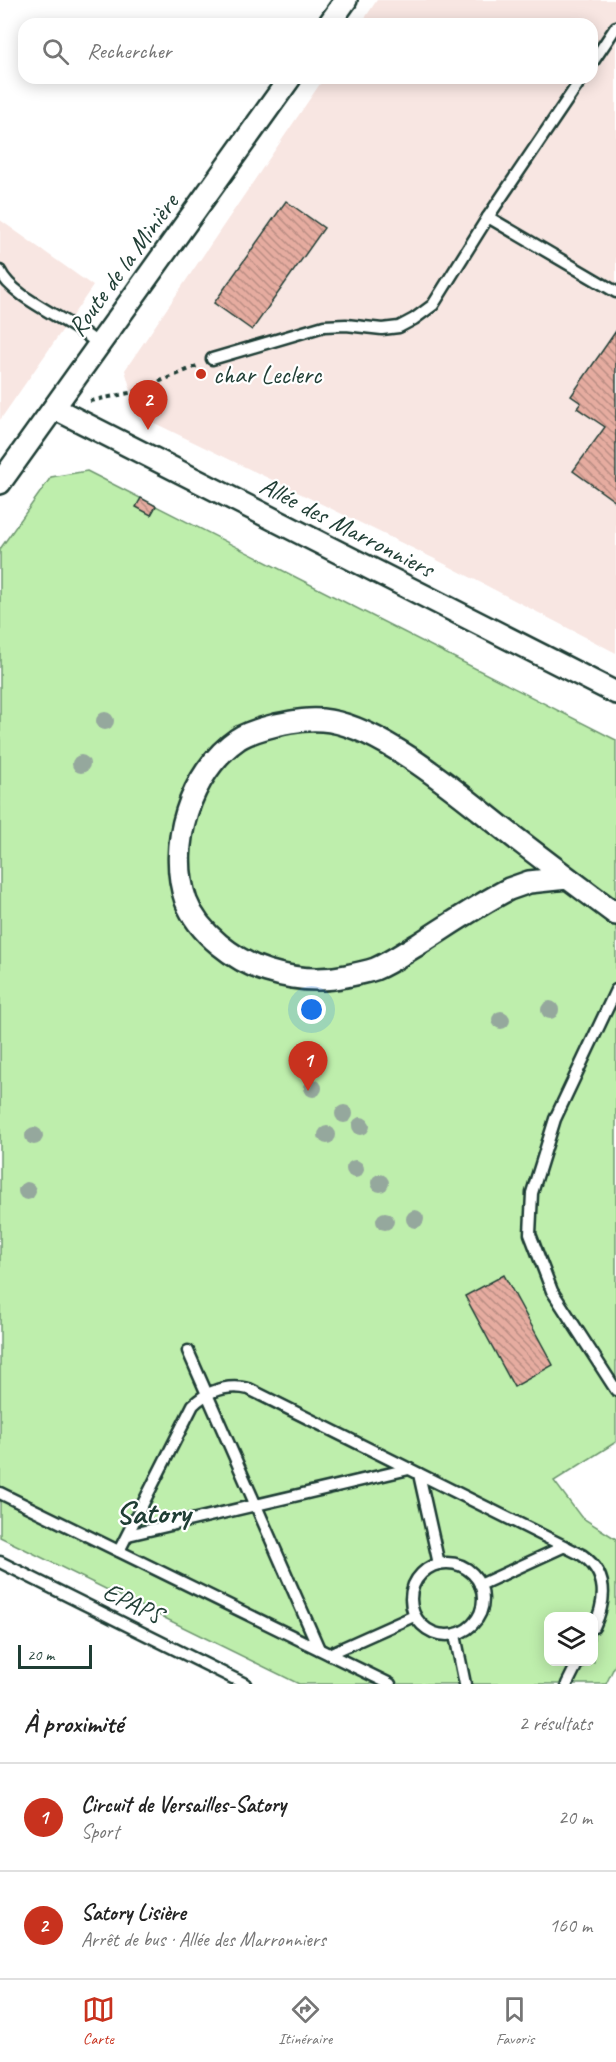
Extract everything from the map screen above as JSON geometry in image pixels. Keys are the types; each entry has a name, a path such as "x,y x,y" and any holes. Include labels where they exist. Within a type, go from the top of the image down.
{"street":[{"path":"332,18 346,0"},
{"name":"Route de la Minière","path":"0,483 286,84"},
{"name":"Allée des Marronniers","path":"54,408 616,693"},
{"path":"567,878 529,882 509,888 377,968 344,977 317,980 284,976 253,966 222,948 203,928 186,902 179,851 182,824 197,787 216,760 228,748 240,738 264,728 295,720 332,721 359,730 385,743 442,781 616,914"}],"lane":[{"path":"598,54 616,27"},
{"path":"212,359 324,326 346,325 382,329 399,327 433,305 488,217 578,84"},
{"path":"488,217 616,292"},
{"path":"0,271 5,286 64,322 87,333 99,345"},
{"path":"616,990 555,1119 532,1193 530,1234 552,1291 616,1390"},
{"path":"188,1351 255,1505 324,1652"},
{"path":"119,1551 193,1405 207,1394 221,1388 240,1387 249,1389 565,1546 590,1561 600,1578 603,1594 603,1604 598,1617"},
{"path":"128,1535 255,1505 414,1472"},
{"path":"414,1472 439,1564"},
{"path":"0,1493 390,1684"},
{"path":"480,1584 565,1546"},
{"name":"EPAPS","path":"0,1562 245,1684"},
{"path":"439,1564 459,1565 469,1570 480,1584 483,1602 481,1613 475,1623 455,1635 444,1636 432,1633 421,1626 410,1604 411,1591 416,1580 424,1570 439,1564"},
{"path":"324,1652 414,1616"},
{"path":"455,1635 465,1684"},
{"path":"567,1684 576,1666"}],"path":[{"path":"54,408 134,392 212,359"}],"shaded area":[{"path":"377,0 616,0 616,653 439,561 138,415 125,370 320,84 598,84 598,18 365,18"},
{"path":"0,220 93,286 0,420"}],"green space":[{"path":"87,471 616,740 616,1442 554,1481 581,1517 616,1539 616,1663 606,1684 299,1684 0,1537 0,549 51,477"}],"building":[{"path":"286,201 324,228 252,330 214,303"},
{"path":"616,331 616,502 573,471 605,427 577,408 581,403 571,396"},
{"path":"141,498 156,506 151,515 136,507"},
{"path":"504,1275 553,1365 514,1387 465,1296"}],"place":[{"name":"char Leclerc","path":"201,374"},
{"name":"Satory Lisière","path":"148,430"},
{"name":"Circuit de Versailles-Satory","path":"308,1091"}],"district":[{"name":"Satory","path":"153,1512"}]}
